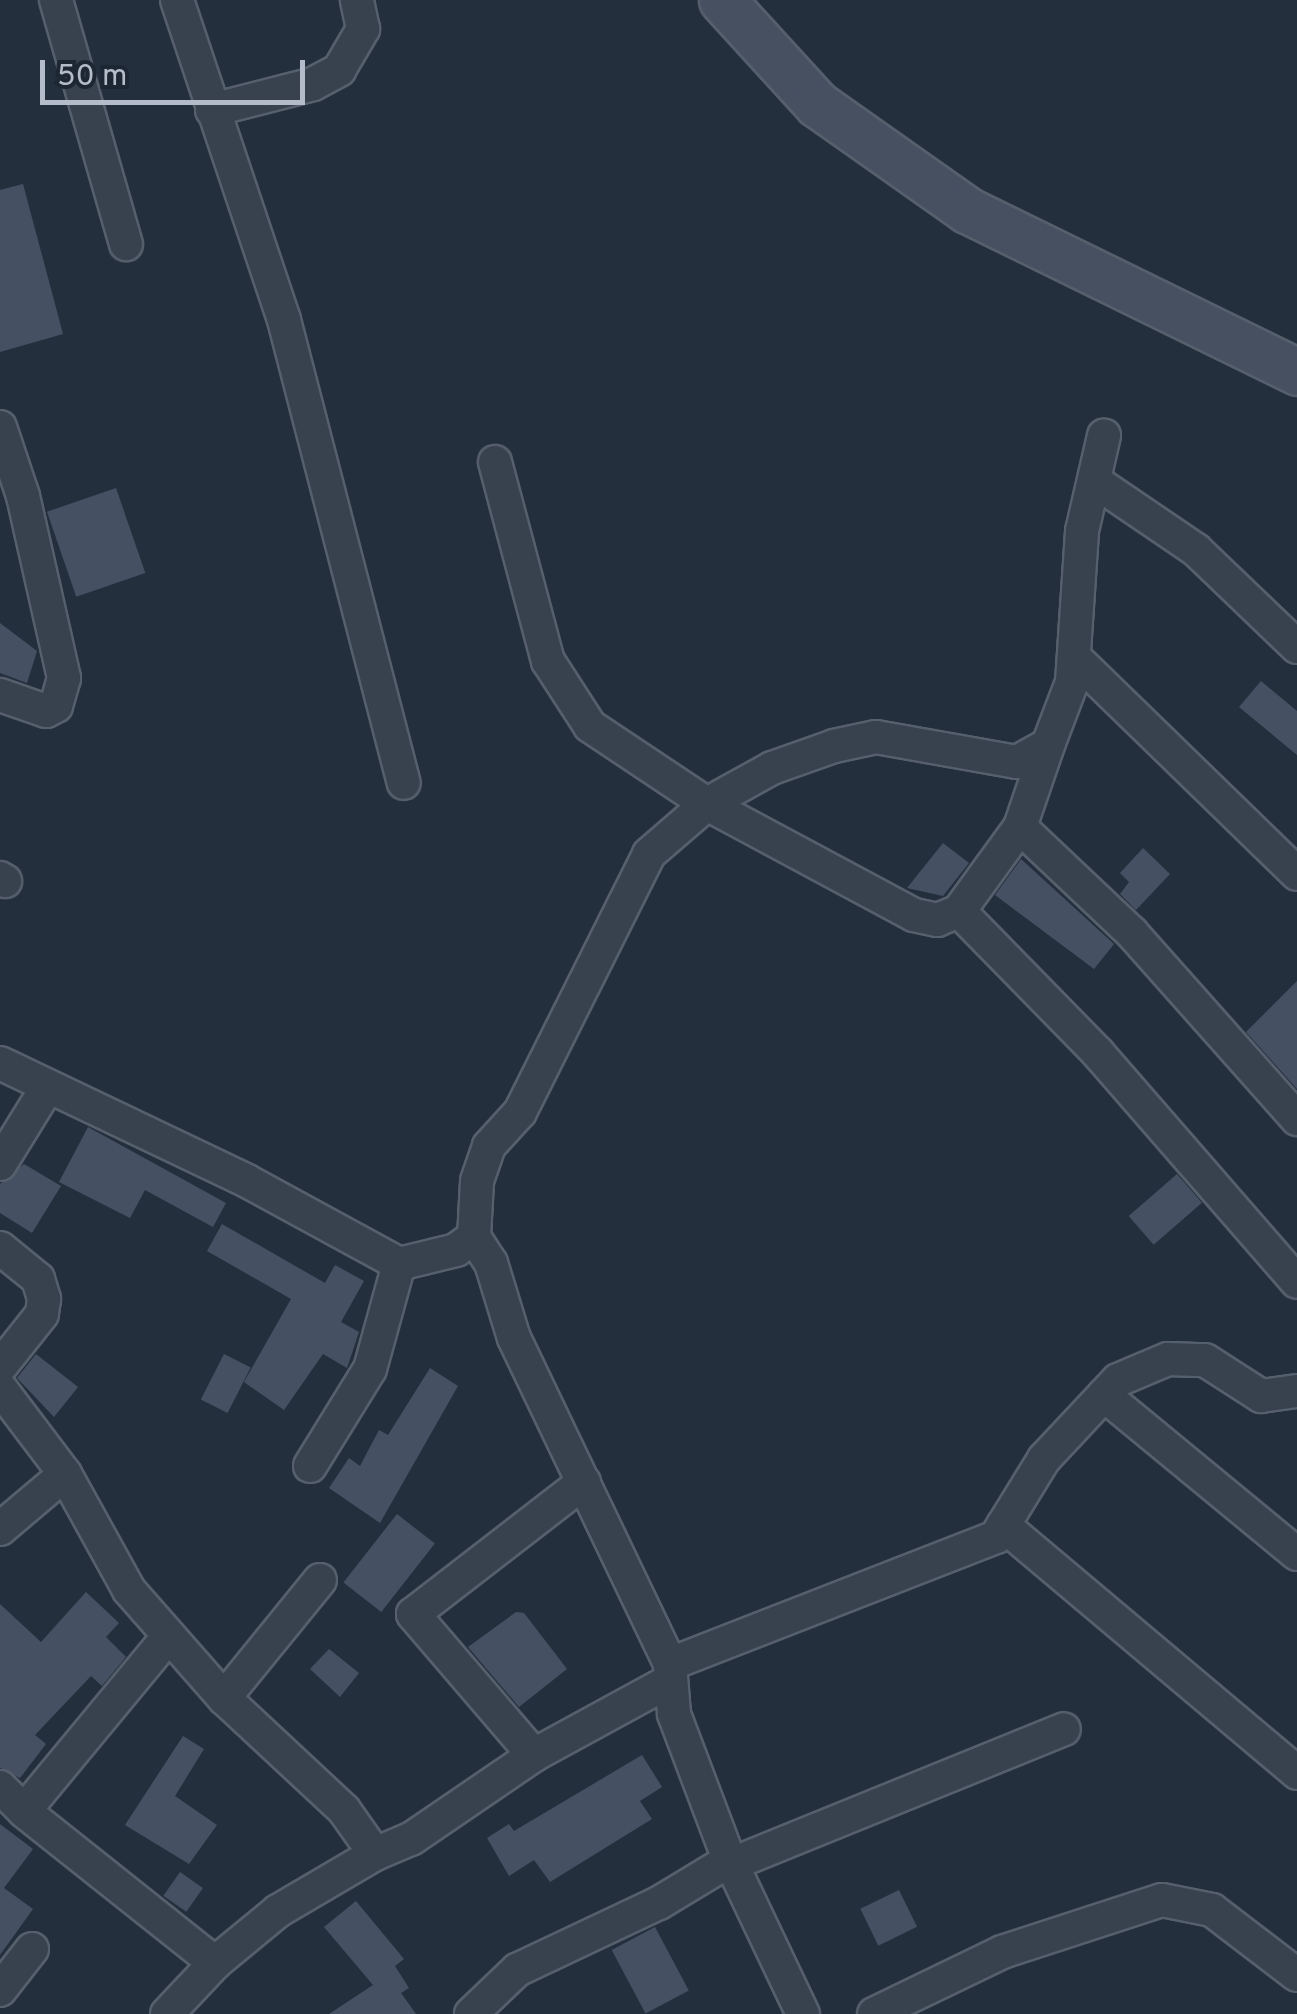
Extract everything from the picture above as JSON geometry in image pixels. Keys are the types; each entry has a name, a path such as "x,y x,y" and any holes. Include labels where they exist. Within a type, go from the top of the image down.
{"street":[{"path":"56,0 126,244"},
{"path":"177,0 284,320 404,783"},
{"path":"212,110 313,84 338,70 363,29 357,0"},
{"path":"722,0 817,104 967,210 1297,372"},
{"path":"0,427 12,490 64,678 56,706 46,711 0,695"},
{"path":"495,462 548,661 568,698 590,726 707,804 914,916 937,920 960,910 1020,828 1072,682 1082,531 1104,436"},
{"path":"1096,482 1196,550 1297,647"},
{"path":"1074,658 1297,874"},
{"path":"803,2014 731,1862 674,1714 670,1673 474,1237 478,1181 489,1146 520,1112 650,854 707,804 772,768 876,737 1017,762 1048,745"},
{"path":"1020,828 1132,934 1297,1119"},
{"path":"960,910 1098,1052 1297,1282"},
{"path":"0,1063 247,1181 399,1264 432,1261 474,1237"},
{"path":"0,1164 46,1088"},
{"path":"0,1248 38,1278 44,1299 42,1314 0,1367"},
{"path":"310,1466 370,1369 399,1264"},
{"path":"167,2014 215,1963 278,1911 376,1854 411,1839 534,1755 670,1673 996,1537 1044,1459 1118,1380 1168,1359 1204,1360 1261,1396 1297,1392"},
{"path":"0,1388 66,1474 129,1590 224,1698 344,1810 376,1854"},
{"path":"1104,1395 1297,1554"},
{"path":"0,1529 66,1474"},
{"path":"534,1755 413,1614 584,1482"},
{"path":"1003,1525 1297,1772"},
{"path":"224,1698 320,1580"},
{"path":"24,1812 168,1636"},
{"path":"471,2014 517,1970 660,1903 731,1862 1064,1729"},
{"path":"0,1787 24,1812 215,1963"},
{"path":"874,2014 1002,1952 1162,1900 1212,1910 1297,1975"},
{"path":"0,1990 32,1949"}],"building":[{"path":"23,184 63,334 0,352 0,190"},
{"path":"116,488 145,573 76,597 47,512"},
{"path":"0,623 37,651 27,683 0,673"},
{"path":"1261,681 1297,711 1297,755 1239,707"},
{"path":"943,843 969,863 943,896 907,888"},
{"path":"1143,848 1170,874 1136,910 1120,894 1129,882 1120,873"},
{"path":"1021,859 1114,944 1094,969 995,895"},
{"path":"1297,981 1297,1089 1246,1032"},
{"path":"88,1127 226,1203 213,1227 145,1190 130,1218 59,1182"},
{"path":"24,1164 61,1186 32,1233 0,1213 0,1184"},
{"path":"1177,1174 1202,1203 1154,1245 1129,1216"},
{"path":"222,1224 325,1283 335,1265 364,1281 341,1322 359,1332 347,1368 323,1354 284,1410 244,1382 291,1299 207,1251"},
{"path":"36,1354 78,1387 54,1417 17,1378"},
{"path":"224,1354 251,1368 228,1413 201,1399"},
{"path":"430,1368 458,1386 380,1523 329,1488 349,1458 360,1466 379,1430 388,1435"},
{"path":"397,1514 435,1544 381,1612 343,1583"},
{"path":"86,1592 119,1623 106,1637 126,1657 102,1686 91,1676 35,1735 46,1744 20,1778 0,1768 0,1604 41,1642"},
{"path":"516,1612 524,1613 567,1669 519,1707 468,1647"},
{"path":"329,1649 359,1673 340,1697 310,1669"},
{"path":"183,1736 204,1749 175,1796 217,1825 189,1864 125,1825"},
{"path":"642,1755 662,1787 640,1801 652,1819 550,1882 534,1860 509,1876 487,1838 509,1824 514,1831"},
{"path":"0,1824 33,1849 4,1888 33,1909 0,1955"},
{"path":"180,1872 203,1888 186,1912 163,1896"},
{"path":"899,1890 917,1927 878,1946 860,1909"},
{"path":"356,1901 404,1959 395,1966 409,1988 401,1993 416,2014 329,2014 373,1985 324,1927"},
{"path":"655,1927 689,1991 646,2014 612,1950"}]}
